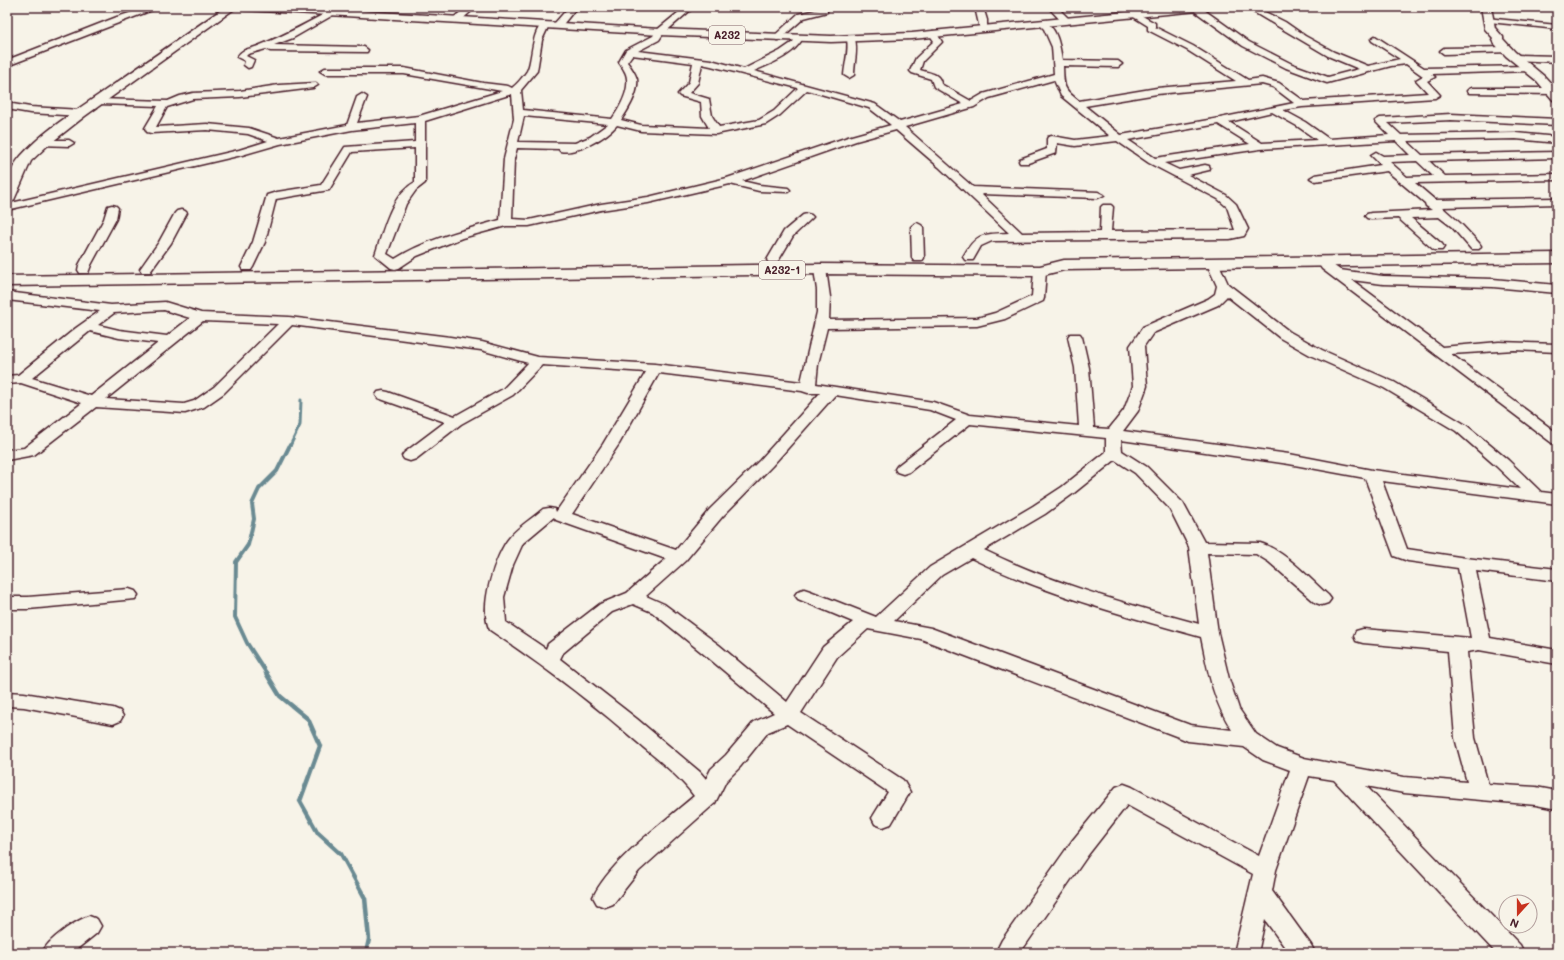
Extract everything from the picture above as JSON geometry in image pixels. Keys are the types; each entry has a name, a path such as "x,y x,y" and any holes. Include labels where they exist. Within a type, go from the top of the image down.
{"highway":[{"path":"1203,260 1438,247 1557,244"},
{"name":"A232-1","path":"7,281 820,269 1040,271 1064,265 1321,254 1557,250"},
{"name":"A232-1","path":"7,270 969,257 1203,260 1557,258"},
{"path":"1203,260 1331,270 1557,264"}],"main road":[{"path":"7,200 20,169 26,159 42,143 81,113 232,7"},
{"name":"A232","path":"245,7 660,32 852,39 933,34 1184,8 1208,7"},
{"path":"1486,7 1490,29 1498,37 1497,40 1554,91"}],"street":[{"path":"7,63 120,19 156,7"},
{"path":"248,65 250,60 242,58 242,53 258,49 290,36 343,7"},
{"path":"456,20 472,7"},
{"path":"557,26 573,7"},
{"path":"564,149 580,146 610,129 624,110 630,92 632,79 623,62 629,52 656,38 660,32 690,7"},
{"path":"979,7 984,29"},
{"path":"1052,7 1066,21"},
{"path":"1249,7 1282,24 1302,38 1331,54 1367,69"},
{"path":"1184,8 1246,44 1290,66 1322,79 1330,80 1367,69 1408,61"},
{"path":"777,37 801,16 824,10"},
{"path":"1136,14 1152,25 1151,28 1196,52 1245,82"},
{"path":"1489,20 1557,27"},
{"path":"969,257 977,242 981,239 992,237 1230,235 1240,233 1242,229 1232,206 1214,192 1153,161 1119,138 1064,94 1058,82 1059,63 1053,37 1048,28 1042,23"},
{"path":"7,207 242,152 278,141 352,127 420,119 516,90 532,71 538,40 545,25"},
{"path":"933,34 938,42 918,60 915,71 934,77 937,85 971,105"},
{"path":"744,72 783,53 798,42 799,38"},
{"path":"849,75 850,58 853,48 852,39"},
{"path":"1024,162 1052,151 1052,139 1076,143 1119,138 1220,121 1302,104 1435,95 1421,80 1430,78 1375,39"},
{"path":"258,49 287,47 364,50"},
{"path":"100,101 164,104 192,96 240,94 279,88 311,87 325,71 349,50"},
{"path":"1444,51 1512,54 1557,59"},
{"path":"629,52 698,62 744,72 872,106 897,125 970,190 1019,237"},
{"path":"698,62 693,83 683,94 700,98 706,102 707,116 716,130"},
{"path":"1059,63 1118,64"},
{"path":"1422,71 1529,69"},
{"path":"325,71 404,71 483,86 516,90"},
{"path":"420,119 420,183 413,185 399,206 381,255 395,265 413,253 458,235 506,219 529,223 601,207 648,200 730,181 897,125 971,105 986,96 1058,76"},
{"path":"1077,104 1158,91 1245,82 1270,83 1276,85 1302,104"},
{"path":"518,112 616,122 641,128 716,130 762,122 777,113 804,88"},
{"path":"506,219 509,159 519,119 516,90"},
{"path":"1472,91 1554,91"},
{"path":"352,127 352,120 362,97"},
{"path":"164,104 150,130 200,128 240,130 249,131 278,141"},
{"path":"7,106 30,110 81,113"},
{"path":"1272,109 1301,124 1327,142"},
{"path":"1442,179 1380,121 1451,117 1557,122"},
{"path":"1220,121 1260,146"},
{"path":"1466,136 1515,178"},
{"path":"1153,161 1260,146 1397,138 1516,136 1557,140"},
{"path":"1431,137 1505,202"},
{"path":"1414,138 1487,203"},
{"path":"1362,141 1430,204 1456,224 1467,239 1475,246"},
{"path":"42,143 69,143"},
{"path":"247,267 259,242 271,197 325,188 349,149 420,145"},
{"path":"513,145 580,146"},
{"path":"1380,159 1557,155"},
{"path":"1315,178 1390,167"},
{"path":"1176,174 1205,168"},
{"path":"1405,180 1557,177"},
{"path":"730,181 759,188 784,190"},
{"path":"970,190 1098,195"},
{"path":"1430,204 1557,201"},
{"path":"1106,235 1105,229 1108,207"},
{"path":"84,270 84,265 110,219 112,208"},
{"path":"1371,216 1441,212"},
{"path":"146,269 165,243 181,214"},
{"path":"1401,214 1438,247"},
{"path":"773,260 788,234 807,217"},
{"path":"917,227 918,258"},
{"path":"1203,260 1223,286 1285,335 1317,353 1389,386 1462,428 1502,463 1537,497"},
{"path":"808,389 808,376 817,336 822,324 823,289 820,269"},
{"path":"1331,270 1382,280 1493,283 1557,289"},
{"path":"1331,270 1441,351 1557,440"},
{"path":"822,324 977,322 1000,316 1038,298 1040,271"},
{"path":"1114,453 1113,434 1131,410 1140,386 1136,346 1148,330 1213,302 1221,296 1223,286"},
{"path":"7,296 111,309 165,306 200,317 289,321 482,346 538,360 655,368 808,389 831,390 933,406 967,419 1113,434 1289,459 1372,475 1557,500"},
{"path":"22,379 81,330 88,327 111,309"},
{"path":"7,455 29,452 200,317"},
{"path":"7,380 22,379 94,402 185,409 199,404 220,390 238,370 289,321"},
{"path":"88,327 119,334 171,341"},
{"path":"1075,337 1082,368 1087,431"},
{"path":"1441,351 1512,346 1540,346 1557,348"},
{"path":"410,456 456,421 508,392 538,360"},
{"path":"655,368 611,444 562,516 679,557"},
{"path":"550,661 555,649 606,608 633,597 679,557 716,513 766,463 831,390"},
{"path":"383,395 456,421"},
{"path":"904,469 967,419"},
{"path":"1114,453 1142,470 1178,507 1198,547 1209,633 1219,679 1230,711 1249,740 1270,754 1302,766 1404,785 1536,796 1557,800"},
{"path":"879,624 936,571 1039,510 1068,490 1114,453"},
{"path":"1372,475 1400,552 1408,555 1466,564 1557,575"},
{"path":"549,513 516,540 504,565 495,597 497,625 550,661 630,724 693,778 707,796"},
{"path":"1198,547 1260,549 1275,558 1322,599"},
{"path":"972,551 1001,566 1055,585 1209,633"},
{"path":"1466,564 1481,631 1479,643"},
{"path":"7,603 28,603 129,595"},
{"path":"804,595 879,624"},
{"path":"633,597 658,608 712,650 789,715 896,786 899,792 883,818"},
{"path":"605,897 630,864 707,796 718,775 733,761 761,727 789,715 830,652 865,622 924,633 1188,733 1249,740"},
{"path":"1363,636 1471,646 1479,643 1557,657"},
{"path":"1457,645 1465,738 1480,791"},
{"path":"7,699 24,700 113,716"},
{"path":"1246,953 1265,870 1302,766"},
{"path":"1340,773 1512,953"},
{"path":"1010,948 1080,848 1124,793 1265,870"},
{"path":"1259,892 1303,953"},
{"path":"54,953 89,926"}],"waterway":[{"path":"290,446 300,425 301,400"},
{"path":"267,674 247,643 235,617 236,562 248,545 254,519 252,504 259,489 277,471 290,445"},
{"path":"266,673 280,696 308,719 320,746 300,801 318,833 341,854 365,898 369,939 366,953"}]}
